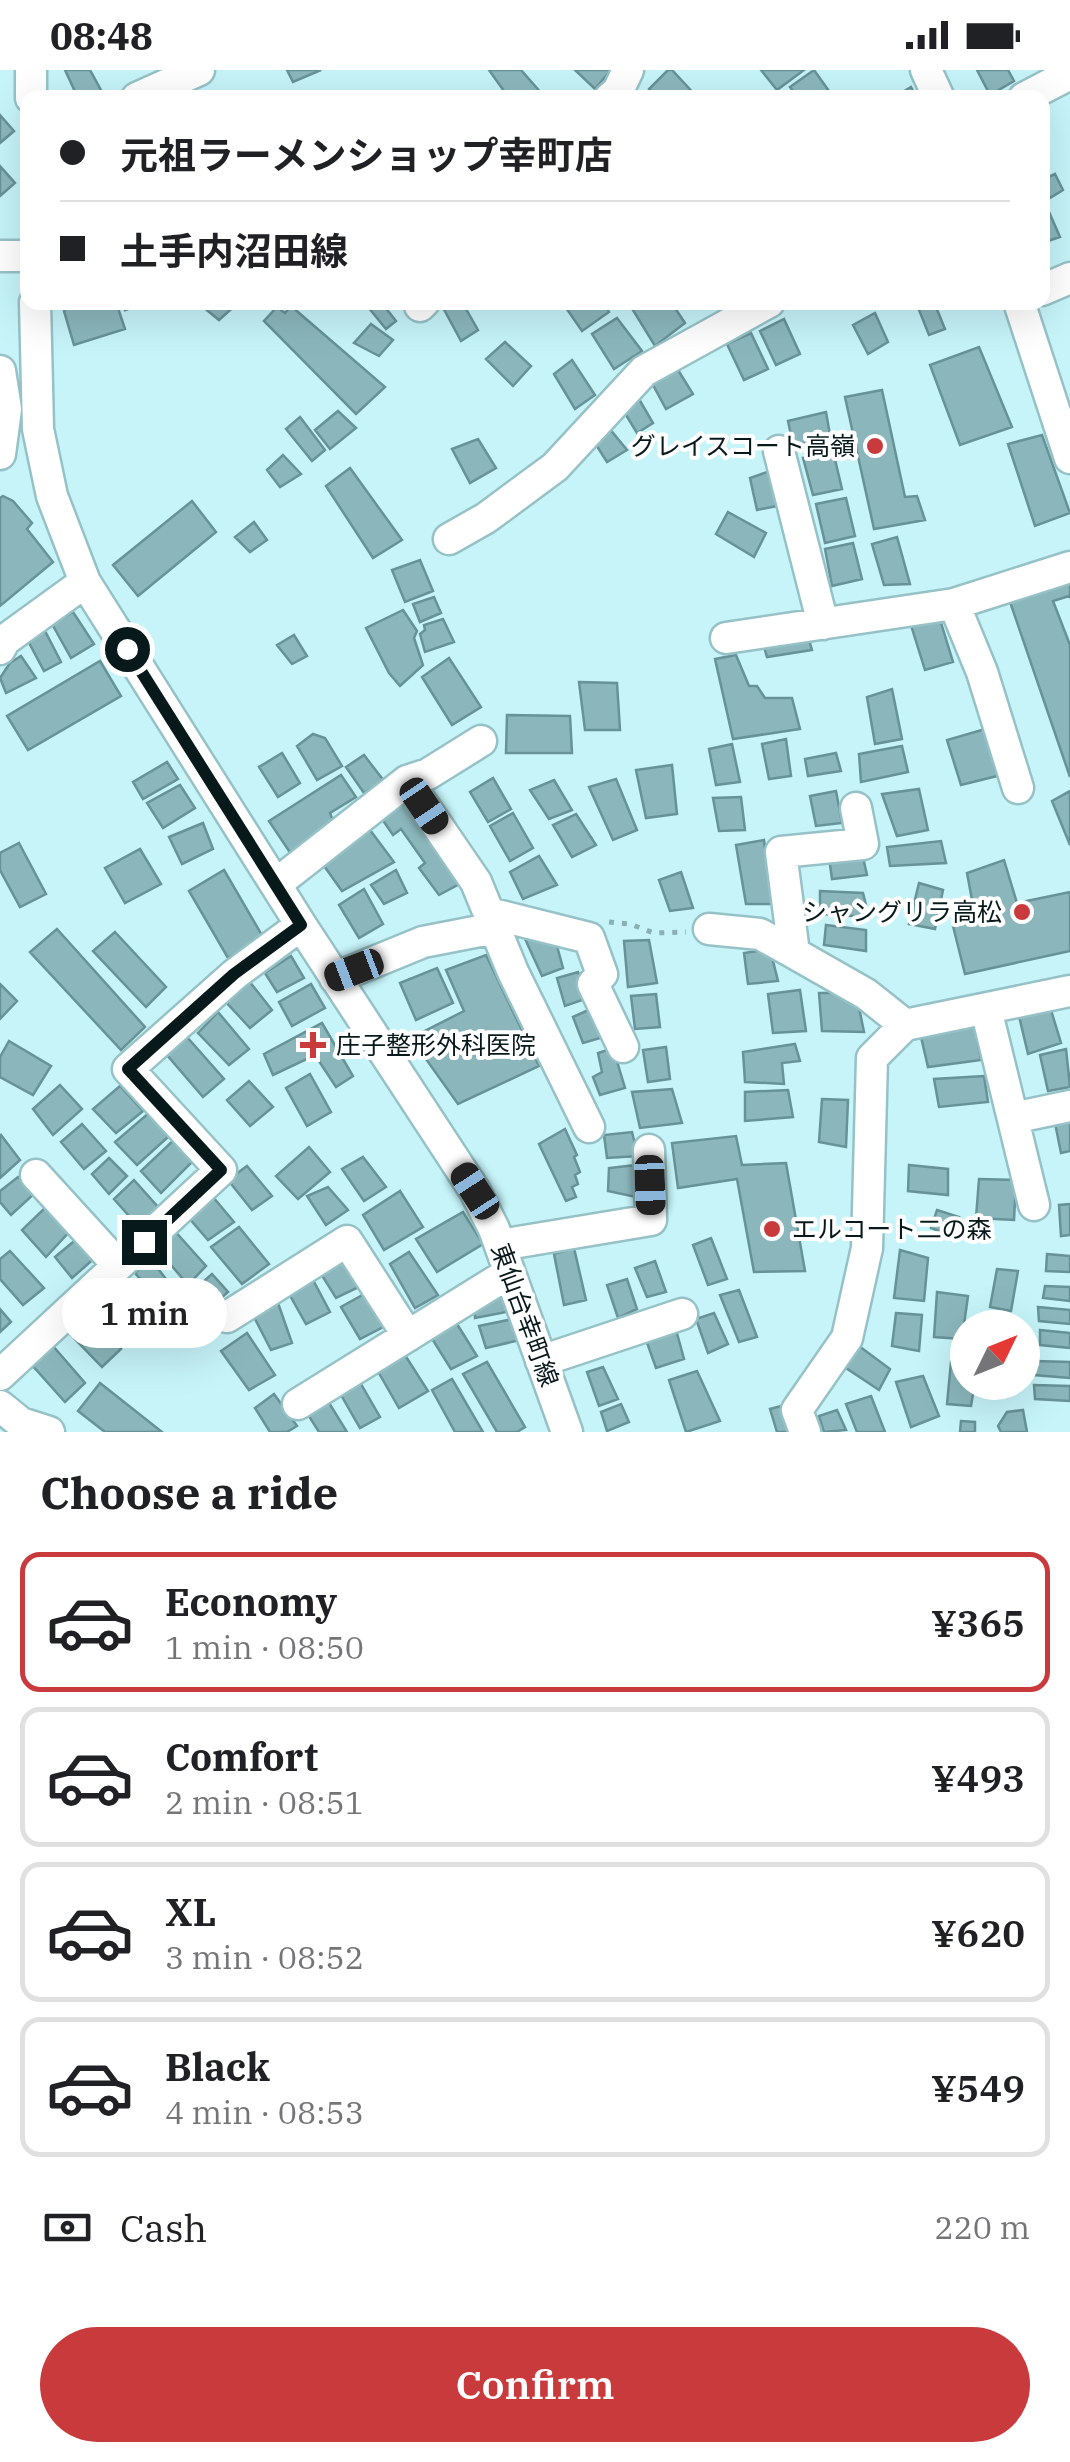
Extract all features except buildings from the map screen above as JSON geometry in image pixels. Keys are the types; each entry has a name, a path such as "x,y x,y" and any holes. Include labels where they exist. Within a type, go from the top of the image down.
{"street":[{"path":"154,90 199,70"},
{"path":"1039,90 1070,74"},
{"name":"東仙台幸町線","path":"35,310 38,429 52,496 85,582 334,978 475,1191 541,1361 559,1429"},
{"path":"449,539 486,518 554,466 644,371 755,310"},
{"path":"1022,310 1070,458"},
{"path":"0,454 6,409 1,383"},
{"path":"779,451 822,624"},
{"path":"726,638 954,604 1070,567"},
{"path":"0,648 5,640 85,582"},
{"path":"954,604 982,672 1018,788"},
{"path":"276,884 407,780 468,758"},
{"path":"407,780 476,882 513,972 589,1127"},
{"path":"794,952 781,852 863,844 856,808"},
{"path":"334,978 422,942 492,920 589,938 602,974 594,984 623,1047"},
{"path":"0,1375 221,1170 128,1069 234,974 301,925"},
{"path":"709,929 760,934 866,994 905,1026"},
{"path":"805,1432 797,1410 847,1338 867,1248 872,1058 905,1026 1070,991"},
{"path":"986,1009 1034,1205"},
{"path":"1013,1118 1070,1106"},
{"path":"298,1404 408,1336 504,1259 651,1220 648,1150"},
{"path":"36,1175 118,1266"},
{"path":"227,1317 347,1240 408,1336"},
{"path":"541,1361 682,1314"},
{"path":"0,1406 21,1423 49,1432"}],"path":[{"path":"589,938 596,928 612,921 654,933 709,929"}],"place":[{"name":"グレイスコート高嶺","path":"875,446"},
{"name":"シャングリラ高松","path":"1022,912"},
{"name":"庄子整形外科医院","path":"313,1045"},
{"name":"エルコート二の森","path":"772,1229"}],"route":[{"path":"127,649 301,925 234,974 128,1069 221,1170 144,1242"}]}
